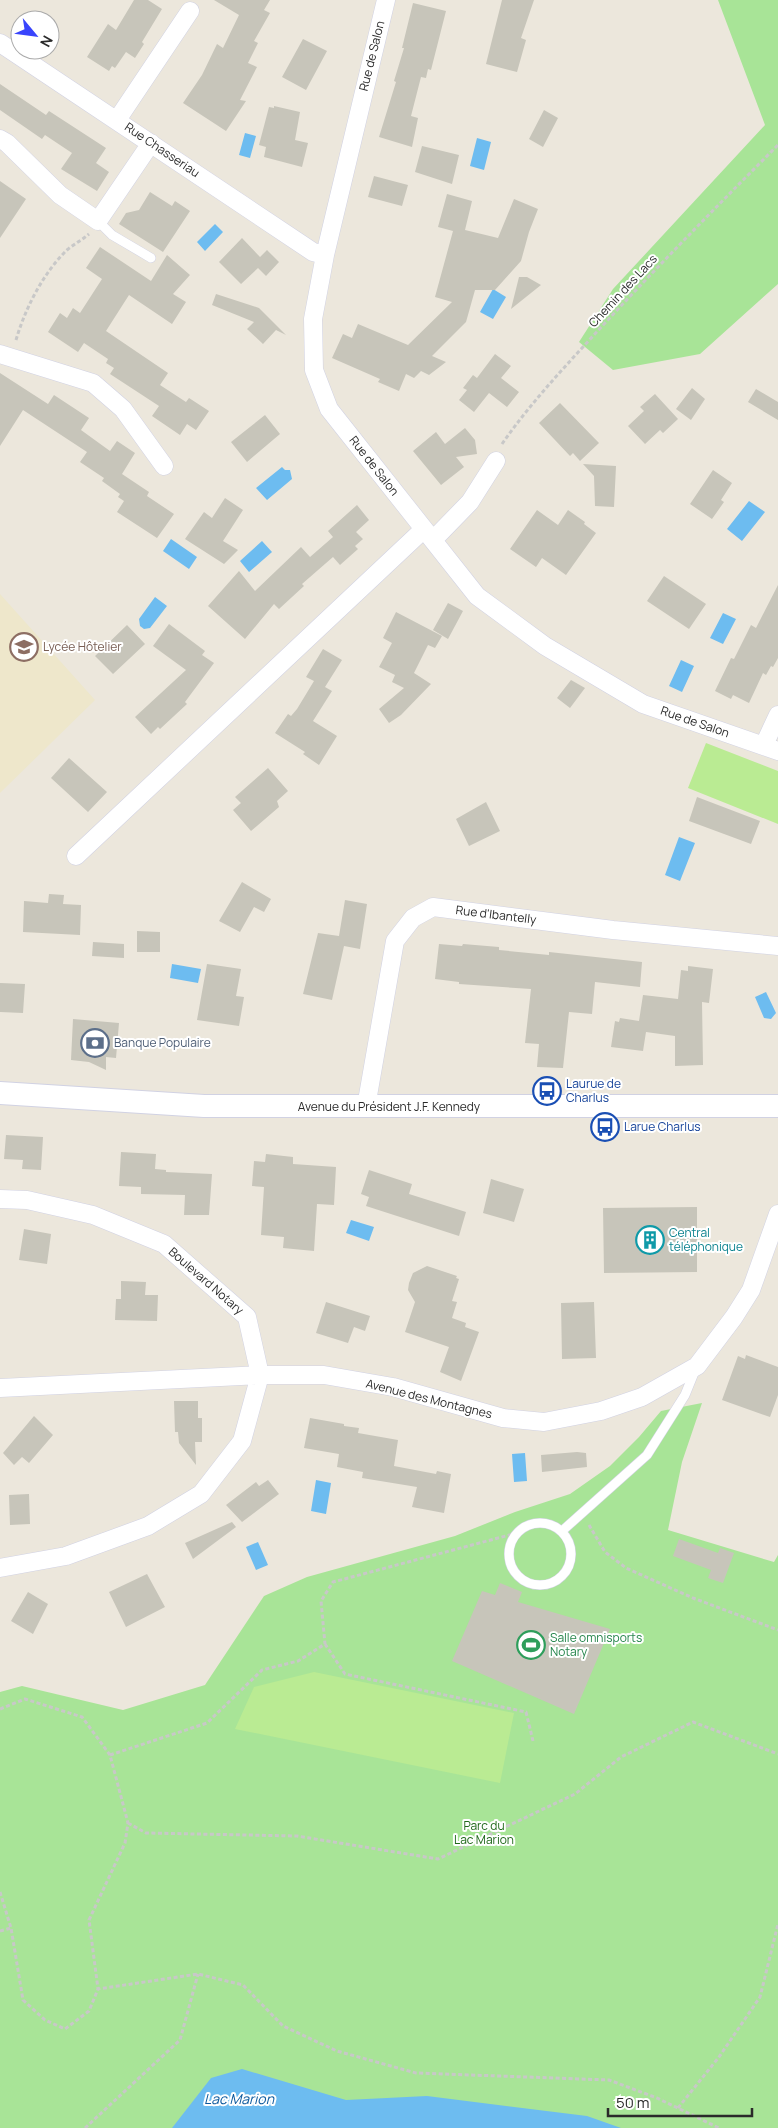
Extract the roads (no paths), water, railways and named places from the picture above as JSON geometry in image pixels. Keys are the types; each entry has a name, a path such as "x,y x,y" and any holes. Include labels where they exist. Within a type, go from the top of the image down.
{"street":[{"name":"Rue de Salon","path":"386,0 325,254 313,319 314,370 329,409 477,596 544,646 643,704 771,748 778,715"},
{"path":"117,120 190,11"},
{"name":"Rue Chasseriau","path":"0,43 313,252 325,254"},
{"path":"0,139 7,143 60,195 98,221 152,143"},
{"path":"5,356 93,383 123,409 164,466"},
{"path":"76,856 428,534 470,502 496,462"},
{"name":"Rue d'Ibantelly","path":"366,1107 395,941 413,918 433,907 613,930 778,946"},
{"name":"Avenue du Président J.F. Kennedy","path":"0,1093 204,1106 778,1106"},
{"name":"Boulevard Notary","path":"0,1199 27,1200 93,1216 164,1244 247,1317 260,1375 242,1441 201,1494 148,1526 66,1556 0,1568"},
{"path":"697,1366 734,1317 751,1290 778,1214"},
{"name":"Avenue des Montagnes","path":"0,1388 260,1375 324,1375 393,1387 503,1418 544,1422 601,1411 642,1397 697,1366"}],"lane":[{"path":"98,221 112,235 151,258"},
{"path":"562,1531 647,1455 685,1395 697,1366"},
{"path":"544,1522 554,1525 562,1531 572,1550 567,1571 560,1579 550,1584 539,1585 529,1583 520,1578 513,1570 509,1551 517,1533 525,1526 544,1522"}],"water":[{"path":"245,133 256,136 250,158 239,155"},
{"path":"477,138 491,142 484,170 470,166"},
{"path":"215,224 223,232 205,251 197,242"},
{"path":"493,289 506,297 493,319 480,312"},
{"path":"282,467 285,470 290,470 292,479 267,500 256,488"},
{"path":"749,501 765,512 742,541 727,529"},
{"path":"171,539 197,557 189,569 163,551"},
{"path":"262,541 272,552 249,572 240,561"},
{"path":"155,597 167,606 150,628 144,629 140,626 139,619"},
{"path":"723,613 736,619 723,644 710,638"},
{"path":"681,660 694,666 682,692 669,686"},
{"path":"679,837 695,843 680,881 665,875"},
{"path":"172,964 201,969 198,983 170,978"},
{"path":"766,992 776,1013 771,1019 764,1018 755,997"},
{"path":"351,1220 374,1227 369,1241 346,1233"},
{"path":"525,1453 527,1481 514,1482 512,1454"},
{"path":"316,1480 331,1483 326,1514 311,1511"},
{"path":"258,1542 268,1565 256,1570 246,1547"},
{"name":"Lac Marion","path":"242,2069 346,2100 427,2096 587,2116 621,2128 172,2128 211,2078"}],"place":[{"name":"Lycée Hôtelier","path":"24,647"},
{"name":"Banque Populaire","path":"95,1043"},
{"name":"Laurue de Charlus","path":"547,1091"},
{"name":"Larue Charlus","path":"605,1127"},
{"name":"Central téléphonique","path":"650,1240"},
{"name":"Salle omnisports Notary","path":"531,1645"}],"park label":[{"name":"Parc du Lac Marion","path":"484,1833"}]}
